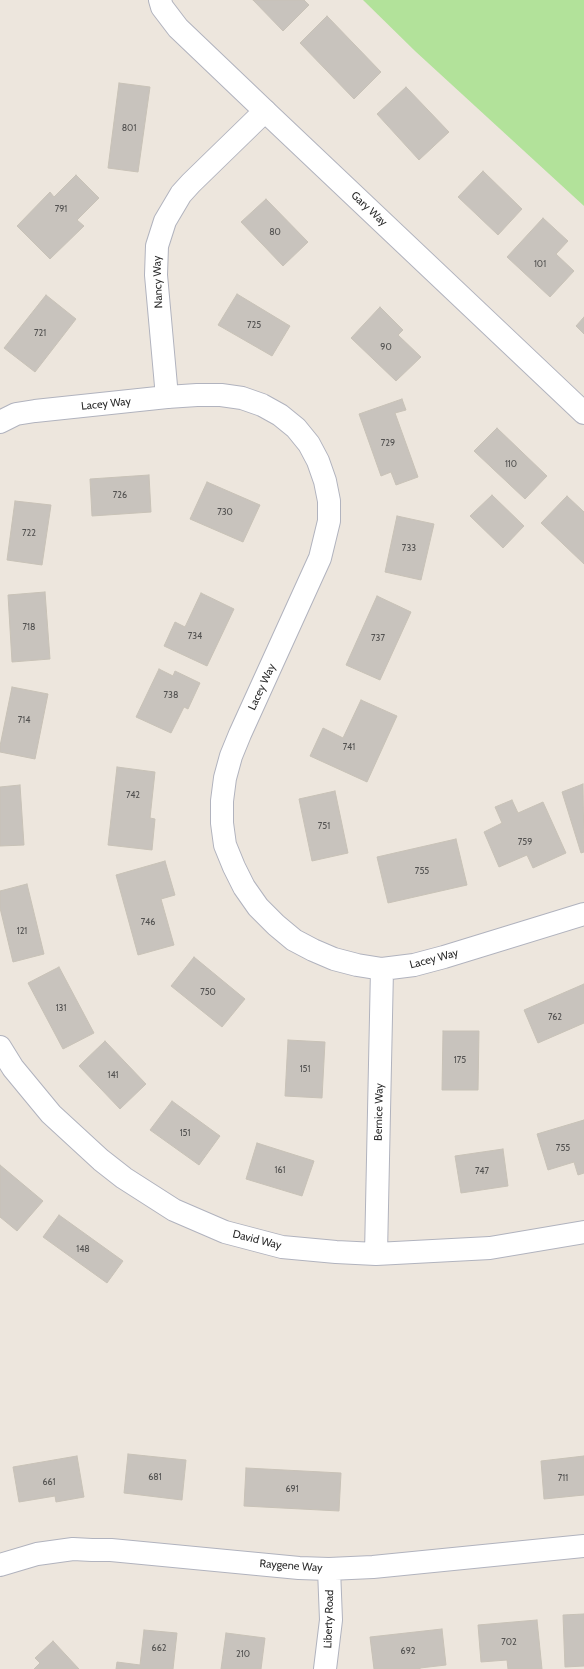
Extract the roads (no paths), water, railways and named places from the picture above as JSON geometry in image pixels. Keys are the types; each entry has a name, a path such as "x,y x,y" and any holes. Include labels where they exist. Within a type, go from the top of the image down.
{"street":[{"name":"Gary Way","path":"160,0 162,8 178,28 584,413"},
{"name":"Nancy Way","path":"167,397 156,275 157,246 162,228 181,194 265,111"},
{"name":"Lacey Way","path":"0,422 16,414 35,411 167,397 222,395 242,398 262,404 280,415 296,428 309,444 318,461 325,481 329,501 329,521 326,540 320,558 231,756 223,794 222,823 225,845 244,887 258,907 276,925 294,940 334,959 382,969 414,965 444,957 584,914"},
{"name":"Bernice Way","path":"376,1254 382,969"},
{"name":"David Way","path":"0,1047 30,1091 75,1137 124,1178 174,1210 225,1232 282,1247 376,1254 490,1248 584,1232"},
{"name":"Raygene Way","path":"0,1565 37,1554 73,1549 111,1550 299,1568 329,1569 380,1566 584,1546"},
{"name":"Liberty Road","path":"326,1669 331,1620 329,1569"}]}
